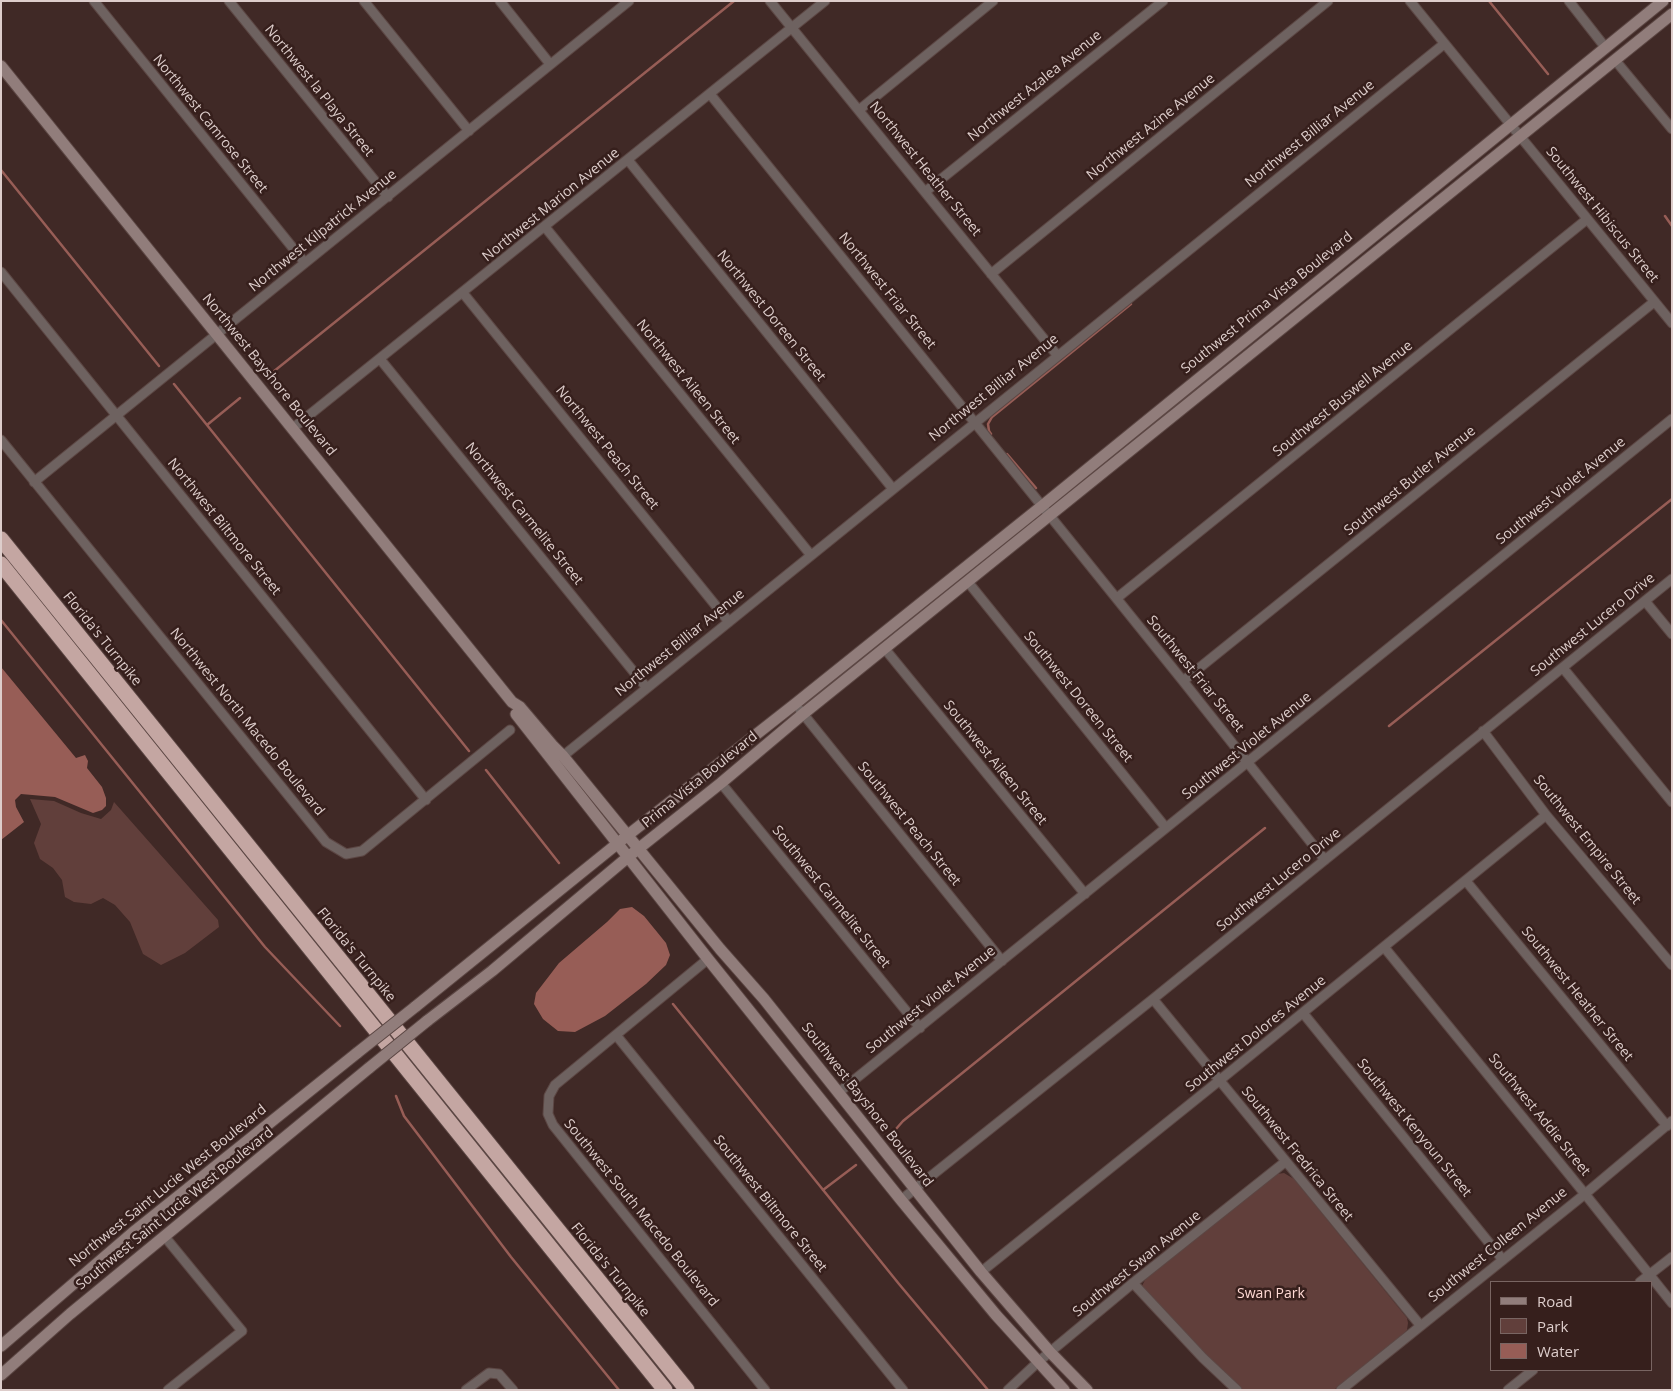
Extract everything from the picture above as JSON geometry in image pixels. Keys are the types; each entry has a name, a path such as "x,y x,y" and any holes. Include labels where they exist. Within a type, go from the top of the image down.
{"highway":[{"name":"Florida's Turnpike","path":"1,539 686,1390"},
{"path":"1,564 665,1390"}],"main road":[{"name":"Southwest Prima Vista Boulevard","path":"1042,506 1663,1"},
{"path":"1618,57 1624,44 1672,4"},
{"name":"Southwest Prima Vista Boulevard","path":"1050,516 1672,14"},
{"name":"Northwest Bayshore Boulevard","path":"1,66 512,702 520,707 563,756 628,835"},
{"name":"Prima Vista Boulevard","path":"357,1053 1042,506"},
{"name":"Prima Vista Boulevard","path":"369,1068 492,971 803,714 1050,516"},
{"name":"Northwest Bayshore Boulevard","path":"512,702 514,711 618,843"},
{"name":"Southwest Bayshore Boulevard","path":"628,835 803,1048 981,1272 1050,1352 1087,1390"},
{"path":"618,843 708,959 901,1200 978,1294 1064,1390"},
{"path":"747,1008 757,1012 787,1048 793,1051 803,1048"},
{"name":"Northwest Saint Lucie West Boulevard","path":"1,1346 136,1230 357,1053"},
{"path":"793,1065 801,1064 810,1068 840,1104 850,1108"},
{"name":"Southwest Saint Lucie West Boulevard","path":"1,1375 70,1314 369,1068"}],"street":[{"name":"Northwest Camrose Street","path":"94,1 305,263"},
{"name":"Northwest la Playa Street","path":"229,1 388,197"},
{"path":"364,1 469,131"},
{"path":"500,1 550,64"},
{"name":"Northwest Kilpatrick Avenue","path":"34,482 629,1"},
{"name":"Northwest Heather Street","path":"770,1 1057,355"},
{"name":"Northwest Marion Avenue","path":"293,428 545,228 825,1"},
{"path":"859,110 993,1"},
{"name":"Northwest Azalea Avenue","path":"925,192 1163,1"},
{"name":"Northwest Azine Avenue","path":"991,274 1328,1"},
{"name":"Southwest Hibiscus Street","path":"1410,1 1586,220 1672,323"},
{"path":"1569,1 1605,47"},
{"name":"Northwest Billiar Avenue","path":"563,756 810,554 1444,44"},
{"path":"1618,57 1672,129"},
{"name":"Northwest Friar Street","path":"710,94 1042,506"},
{"name":"Northwest Doreen Street","path":"628,160 893,489"},
{"name":"Southwest Buswell Avenue","path":"1117,598 1586,220"},
{"name":"Northwest Aileen Street","path":"545,228 810,554"},
{"name":"Northwest Biltmore Street","path":"1,272 426,800"},
{"name":"Northwest Peach Street","path":"463,292 729,622"},
{"name":"Southwest Butler Avenue","path":"1183,681 1654,302"},
{"name":"Northwest Carmelite Street","path":"380,359 646,687"},
{"name":"Southwest Violet Avenue","path":"838,1093 1672,419"},
{"name":"Northwest North Macedo Boulevard","path":"1,440 326,842 346,854 362,851 510,730"},
{"name":"Southwest Friar Street","path":"1042,506 1249,762 1325,860"},
{"name":"Southwest Lucero Drive","path":"901,1200 1153,999 1672,579"},
{"name":"Southwest Doreen Street","path":"968,582 1166,828"},
{"path":"1645,601 1672,634"},
{"name":"Southwest Aileen Street","path":"885,649 1085,894"},
{"path":"1562,668 1672,802"},
{"name":"Southwest Peach Street","path":"795,704 1002,961"},
{"name":"Southwest Empire Street","path":"1483,731 1546,815 1672,965"},
{"name":"Southwest Carmelite Street","path":"721,783 920,1028"},
{"name":"Southwest Dolores Avenue","path":"981,1272 1546,815"},
{"name":"Southwest Heather Street","path":"1466,881 1669,1123"},
{"name":"Southwest Addie Street","path":"1384,947 1672,1303"},
{"name":"Southwest South Macedo Boulevard","path":"708,959 555,1085 549,1096 548,1114 553,1125 765,1390"},
{"name":"Southwest Fredrica Street","path":"1153,999 1420,1326"},
{"name":"Southwest Kenyoun Street","path":"1303,1013 1503,1260"},
{"name":"Southwest Biltmore Street","path":"616,1035 903,1390"},
{"name":"Southwest Colleen Avenue","path":"1341,1390 1585,1194 1669,1123"},
{"name":"Southwest Swan Avenue","path":"1008,1390 1050,1352 1285,1162"},
{"path":"165,1237 242,1331 168,1390"},
{"path":"1641,1281 1672,1257"},
{"path":"1133,1284 1203,1358 1237,1390"},
{"path":"1508,1390 1532,1371"},
{"path":"466,1390 489,1373 499,1374 513,1390"}],"green space":[{"path":"30,799 54,801 81,813 101,819 111,810 114,802 218,920 219,927 185,953 161,965 143,954 130,922 115,905 103,898 91,904 74,902 65,897 62,880 53,868 40,859 34,843 41,824"},
{"name":"Swan Park","path":"1284,1173 1294,1179 1407,1318 1407,1330 1401,1336 1334,1390 1242,1390 1176,1325 1144,1291 1142,1286 1146,1278 1277,1174"}],"water":[{"path":"1,667 76,758 85,755 88,761 87,768 102,787 106,798 106,806 102,810 93,813 55,797 21,794 15,800 16,807 24,822 1,840"},
{"path":"632,907 644,916 666,943 670,955 666,965 646,984 605,1016 575,1032 558,1031 543,1019 534,1004 536,993 559,963 620,909"}],"waterway":[{"path":"273,372 734,1"},
{"path":"1489,1 1548,74"},
{"path":"1,170 159,366"},
{"path":"1665,216 1672,226"},
{"path":"991,434 988,424 992,417 1131,304"},
{"path":"174,384 469,751"},
{"path":"207,425 240,398"},
{"path":"1007,454 1036,488"},
{"path":"1389,726 1672,499"},
{"path":"1,620 265,947 340,1026"},
{"path":"486,770 559,863"},
{"path":"889,1137 903,1121 1265,828"},
{"path":"673,1004 899,1284 988,1390"},
{"path":"396,1096 404,1116 511,1257 619,1390"},
{"path":"823,1190 856,1165"}]}
